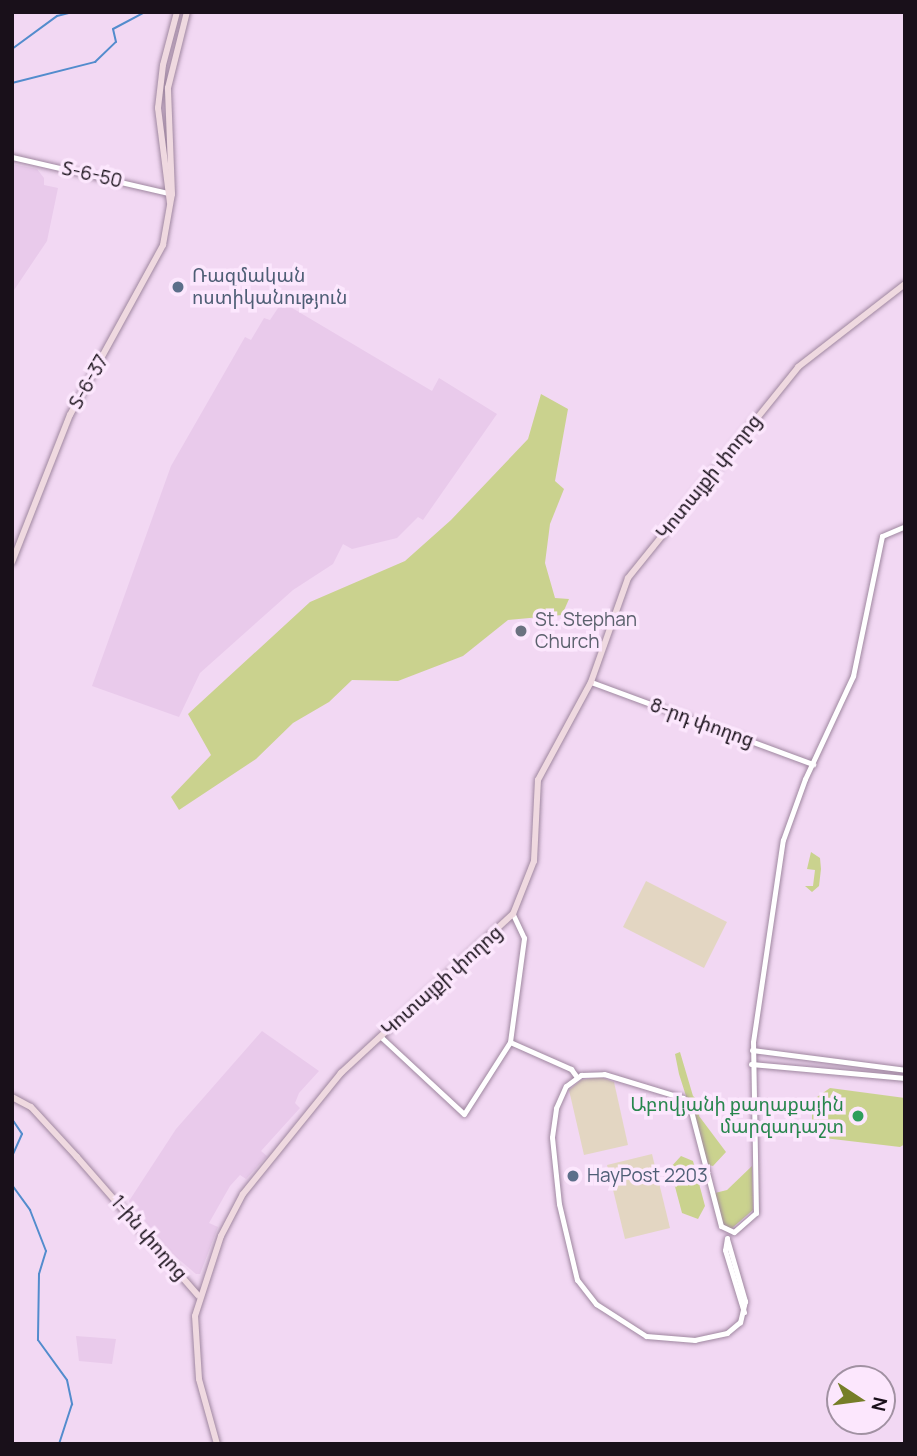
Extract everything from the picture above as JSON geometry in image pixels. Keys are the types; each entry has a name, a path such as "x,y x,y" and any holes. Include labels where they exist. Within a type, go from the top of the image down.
{"main road":[{"name":"Տ-6-37","path":"12,562 70,415 158,258 171,206 162,108 163,65 177,12"},
{"name":"Տ-6-37","path":"162,108 187,12"},
{"name":"Կոտայքի փողոց","path":"198,1295 243,1194 341,1073 513,914 534,862 538,780 591,682 622,587 798,367 905,284"},
{"name":"1-ին փողոց","path":"12,1097 31,1107 198,1295 194,1345 217,1444"}],"street":[{"name":"Տ-6-50","path":"12,157 170,194"},
{"path":"728,1231 750,1219 758,1205 751,1064 758,982 783,840 813,764 853,676 882,537 905,526"},
{"name":"8-րդ փողոց","path":"591,682 813,764"},
{"path":"381,1037 464,1114 510,1042 524,938 513,914"},
{"path":"510,1042 571,1069 576,1076"},
{"path":"752,1050 905,1070"},
{"path":"751,1064 905,1078"},
{"path":"576,1076 604,1074 683,1098 690,1105 720,1223 728,1231"},
{"path":"576,1076 556,1108 552,1137 559,1204 581,1287 632,1330 654,1337 695,1340 719,1336 737,1325 744,1312 727,1239 728,1231"}],"shaded area":[{"path":"12,164 37,169 44,178 44,185 58,188 47,241 12,293"},
{"path":"282,302 432,391 439,378 497,414 423,520 418,517 397,538 352,549 343,544 333,564 293,590 200,673 179,717 92,686 171,466 245,337 251,340 264,318 270,320"},
{"path":"646,881 727,922 704,968 623,927"},
{"path":"262,1031 319,1071 299,1093 295,1103 300,1108 261,1151 267,1156 246,1179 240,1175 230,1186 209,1223 218,1227 200,1274 196,1274 141,1227 129,1201 176,1129"},
{"path":"600,1077 614,1082 628,1145 584,1155 569,1090 581,1080"},
{"path":"652,1154 670,1228 625,1239 607,1165"},
{"path":"76,1336 116,1339 112,1364 79,1361"}],"green space":[{"path":"541,394 568,409 555,481 564,489 550,524 545,563 555,598 569,599 562,615 508,620 463,656 398,681 352,680 329,702 293,723 256,759 179,810 171,797 211,755 188,714 310,602 405,561 451,520 528,439"},
{"path":"811,852 820,858 821,869 819,886 812,892 805,886 813,886 815,870 807,869"},
{"path":"680,1052 693,1096 701,1103 699,1116 726,1152 713,1166 708,1165 679,1074 675,1054"},
{"name":"Աբովյանի քաղաքային մարզադաշտ","path":"830,1088 905,1098 905,1144 900,1147 824,1138 812,1122 812,1109 817,1097"},
{"path":"681,1156 693,1161 705,1206 698,1219 682,1213 670,1168"},
{"path":"752,1166 753,1210 731,1229 723,1225 715,1193 727,1190"}],"waterway":[{"path":"12,49 57,16 73,12"},
{"path":"12,83 95,62 116,42 113,29 145,12"},
{"path":"12,1119 22,1134 12,1156"},
{"path":"12,1185 30,1210 46,1251 39,1274 38,1340 67,1380 72,1404 59,1444"}],"place":[{"name":"Ռազմական ոստիկանություն","path":"178,287"},
{"name":"St. Stephan Church","path":"521,631"},
{"name":"Աբովյանի քաղաքային մարզադաշտ","path":"858,1116"},
{"name":"HayPost 2203","path":"573,1176"}]}
